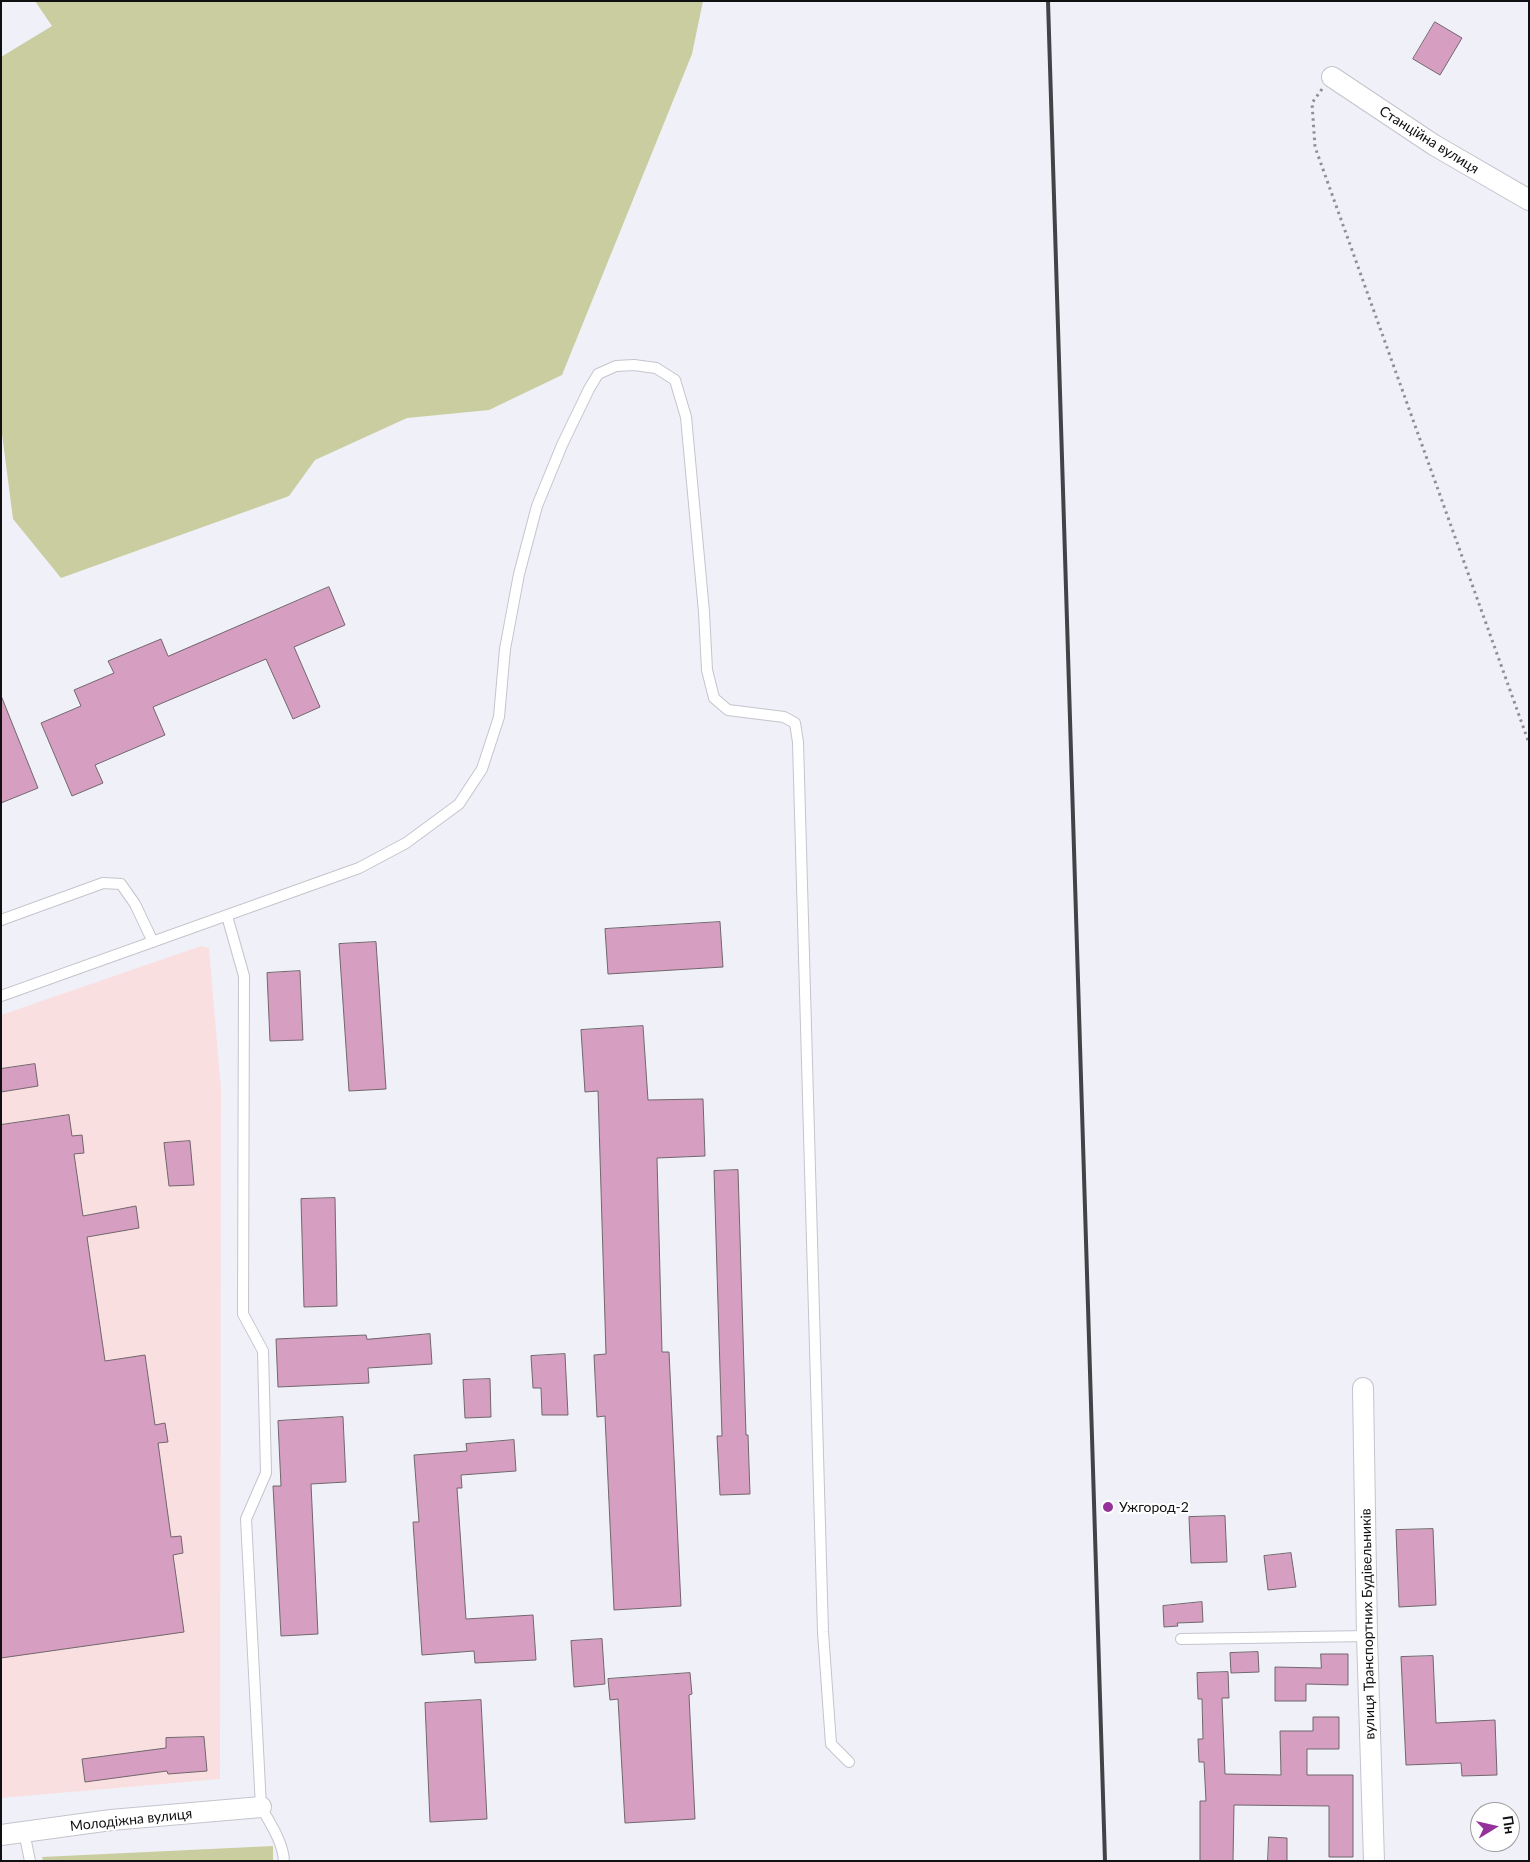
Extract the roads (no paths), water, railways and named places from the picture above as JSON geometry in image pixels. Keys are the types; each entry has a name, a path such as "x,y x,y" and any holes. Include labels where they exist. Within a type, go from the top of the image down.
{"street":[{"name":"Станційна вулиця","path":"1332,77 1434,145 1529,200"},
{"name":"вулиця Транспортних Будівельників","path":"1363,1388 1367,1636 1374,1861"},
{"name":"Молодіжна вулиця","path":"1,1835 111,1820 261,1807"}],"lane":[{"path":"1,996 359,868 406,843 459,804 482,769 498,717 505,649 519,574 536,506 589,389 598,374 616,366 634,365 656,368 675,380 686,417 704,612 707,670 714,698 728,710 784,717 795,723 798,742 823,1632 831,1744 849,1762"},
{"path":"1,920 103,884 121,884 135,904 153,942"},
{"path":"227,916 244,976 243,1314 263,1351 266,1473 246,1519 261,1807 274,1830 284,1861"},
{"path":"1181,1639 1367,1636"},
{"path":"24,1832 30,1861"}],"railway":[{"path":"1048,1 1105,1861"}],"place":[{"name":"Ужгород-2","path":"1108,1507"}]}
